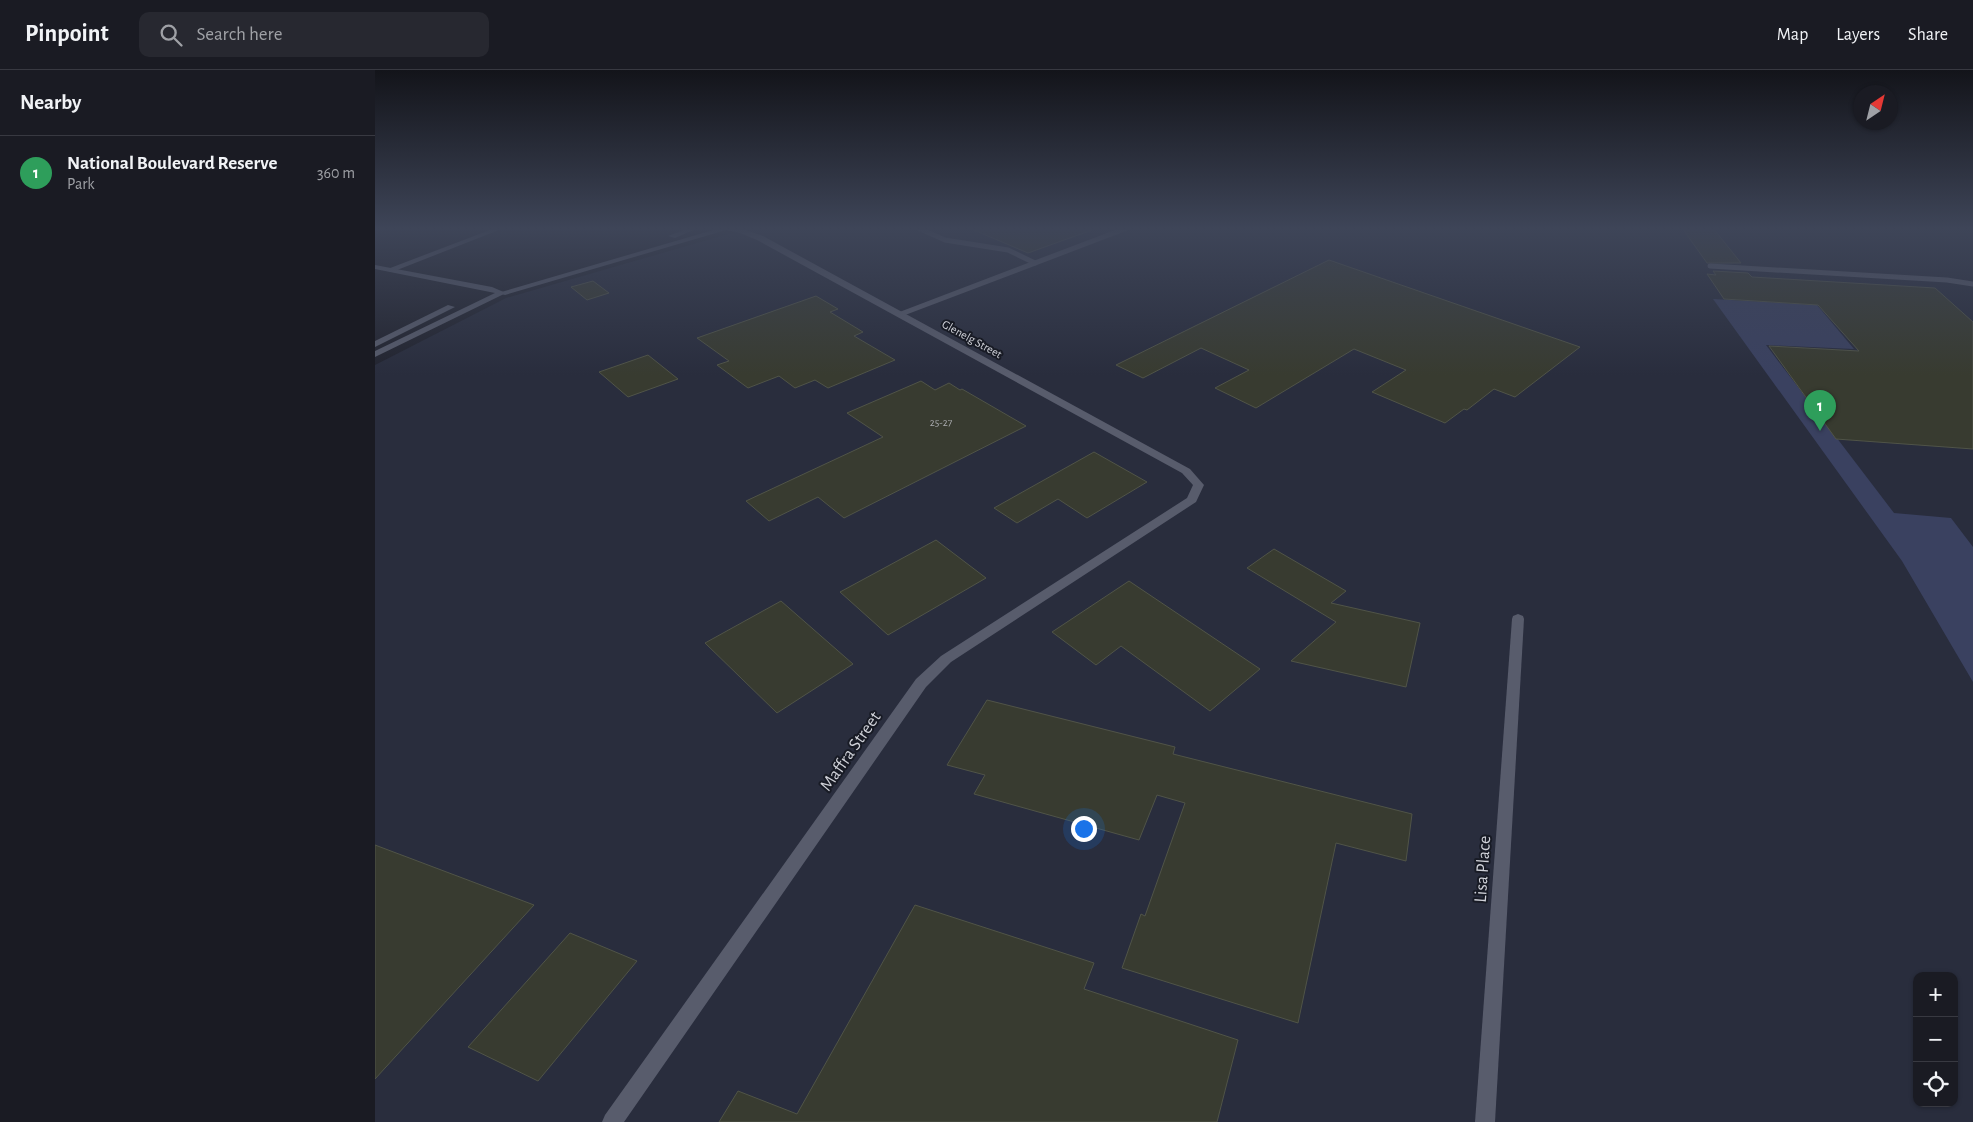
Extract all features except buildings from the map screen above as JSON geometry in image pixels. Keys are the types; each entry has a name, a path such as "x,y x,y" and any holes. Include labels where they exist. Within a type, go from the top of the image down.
{"street":[{"path":"427,277 502,292"},
{"path":"479,294 533,277"},
{"path":"375,354 502,292 554,277"},
{"name":"Glenelg Street","path":"833,277 1186,472 1199,485"},
{"path":"375,344 458,304"},
{"name":"Maffra Street","path":"612,1122 926,677 946,660 1192,500 1199,485"},
{"name":"Lisa Place","path":"1485,1122 1518,620"}],"lane":[{"path":"901,314 998,277"},
{"path":"1898,277 1947,280 1973,284"}],"shaded area":[{"path":"579,277 1973,277 1973,1122 375,1122 375,365 506,298"},
{"path":"1713,299 1817,305 1854,349 1766,345 1894,513 1951,518 1973,547 1973,682 1902,561"}],"place":[{"name":"National Boulevard Reserve","path":"1820,431"}]}
